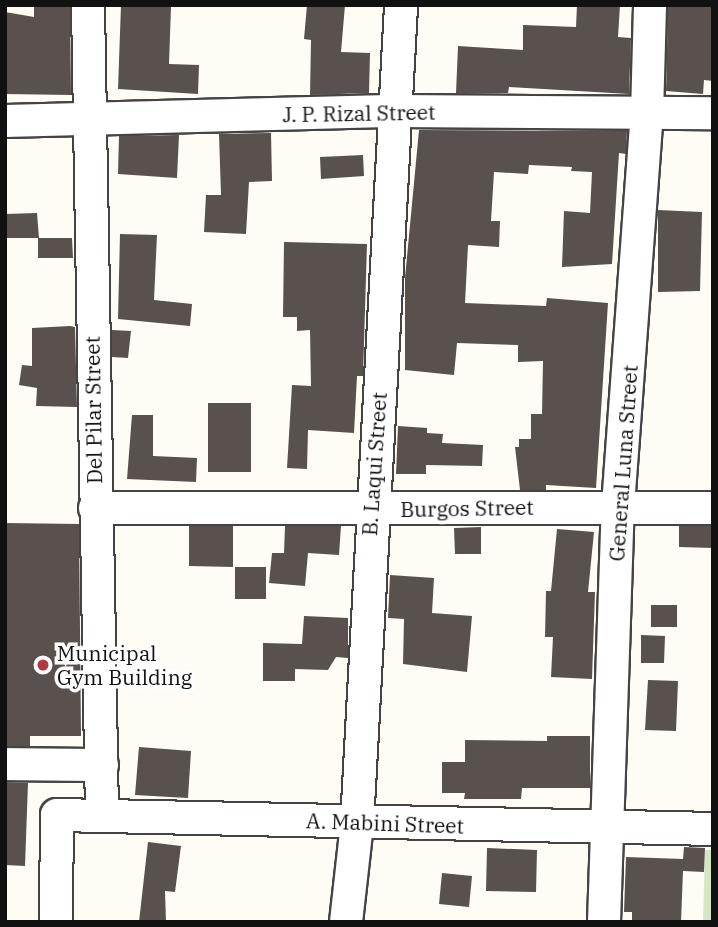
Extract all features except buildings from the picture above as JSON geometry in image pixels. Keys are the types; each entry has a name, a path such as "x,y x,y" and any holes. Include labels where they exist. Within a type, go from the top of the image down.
{"street":[{"name":"Del Pilar Street","path":"88,5 102,815"},
{"name":"B. Laqui Street","path":"346,922 357,824 371,509 397,111 401,5"},
{"name":"General Luna Street","path":"604,922 618,506 647,114 650,5"},
{"name":"J. P. Rizal Street","path":"5,121 397,111 713,113"},
{"name":"Burgos Street","path":"95,508 713,508"},
{"path":"5,764 102,765"},
{"name":"A. Mabini Street","path":"57,922 57,815 357,824 713,829"}],"green space":[{"path":"705,850 713,850 713,922 703,922"}],"place":[{"name":"Municipal Gym Building","path":"43,665"}]}
